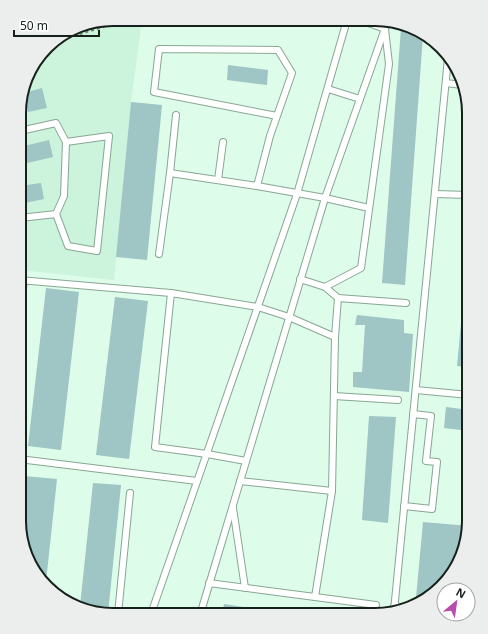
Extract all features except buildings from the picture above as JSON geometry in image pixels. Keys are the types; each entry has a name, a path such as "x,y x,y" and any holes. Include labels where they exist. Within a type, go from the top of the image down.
{"lane":[{"path":"153,608 297,194 345,26"},
{"path":"377,26 385,29"},
{"path":"202,608 325,198 385,29"},
{"path":"326,287 361,268 389,64 385,29"},
{"path":"257,186 270,136 277,116 292,73 278,50 159,49 154,92 277,116"},
{"path":"394,605 447,66"},
{"path":"446,83 457,84"},
{"path":"328,89 360,99"},
{"path":"159,254 176,115"},
{"path":"26,130 56,123 66,142 64,196 56,214 68,246 97,251 109,136 66,142"},
{"path":"218,180 222,142"},
{"path":"170,173 257,186 325,198 369,208"},
{"path":"435,194 462,195"},
{"path":"26,217 56,214"},
{"path":"300,279 326,287 338,298 406,303"},
{"path":"26,280 171,293 258,307 289,317 335,337"},
{"path":"171,293 154,447 207,454 246,462"},
{"path":"316,598 332,491 335,337 338,298"},
{"path":"416,390 462,394"},
{"path":"334,396 398,400"},
{"path":"404,506 432,509 437,462 426,461 431,416 413,414"},
{"path":"26,461 198,481"},
{"path":"240,481 332,491"},
{"path":"119,608 130,492"},
{"path":"233,505 245,588"},
{"path":"209,583 376,605"}],"path":[{"path":"76,34 104,26"}],"shaded area":[{"path":"107,26 178,26 141,27 131,102 114,280 26,271 26,113 29,91 38,70 48,56 65,41 75,35 91,29"}]}
